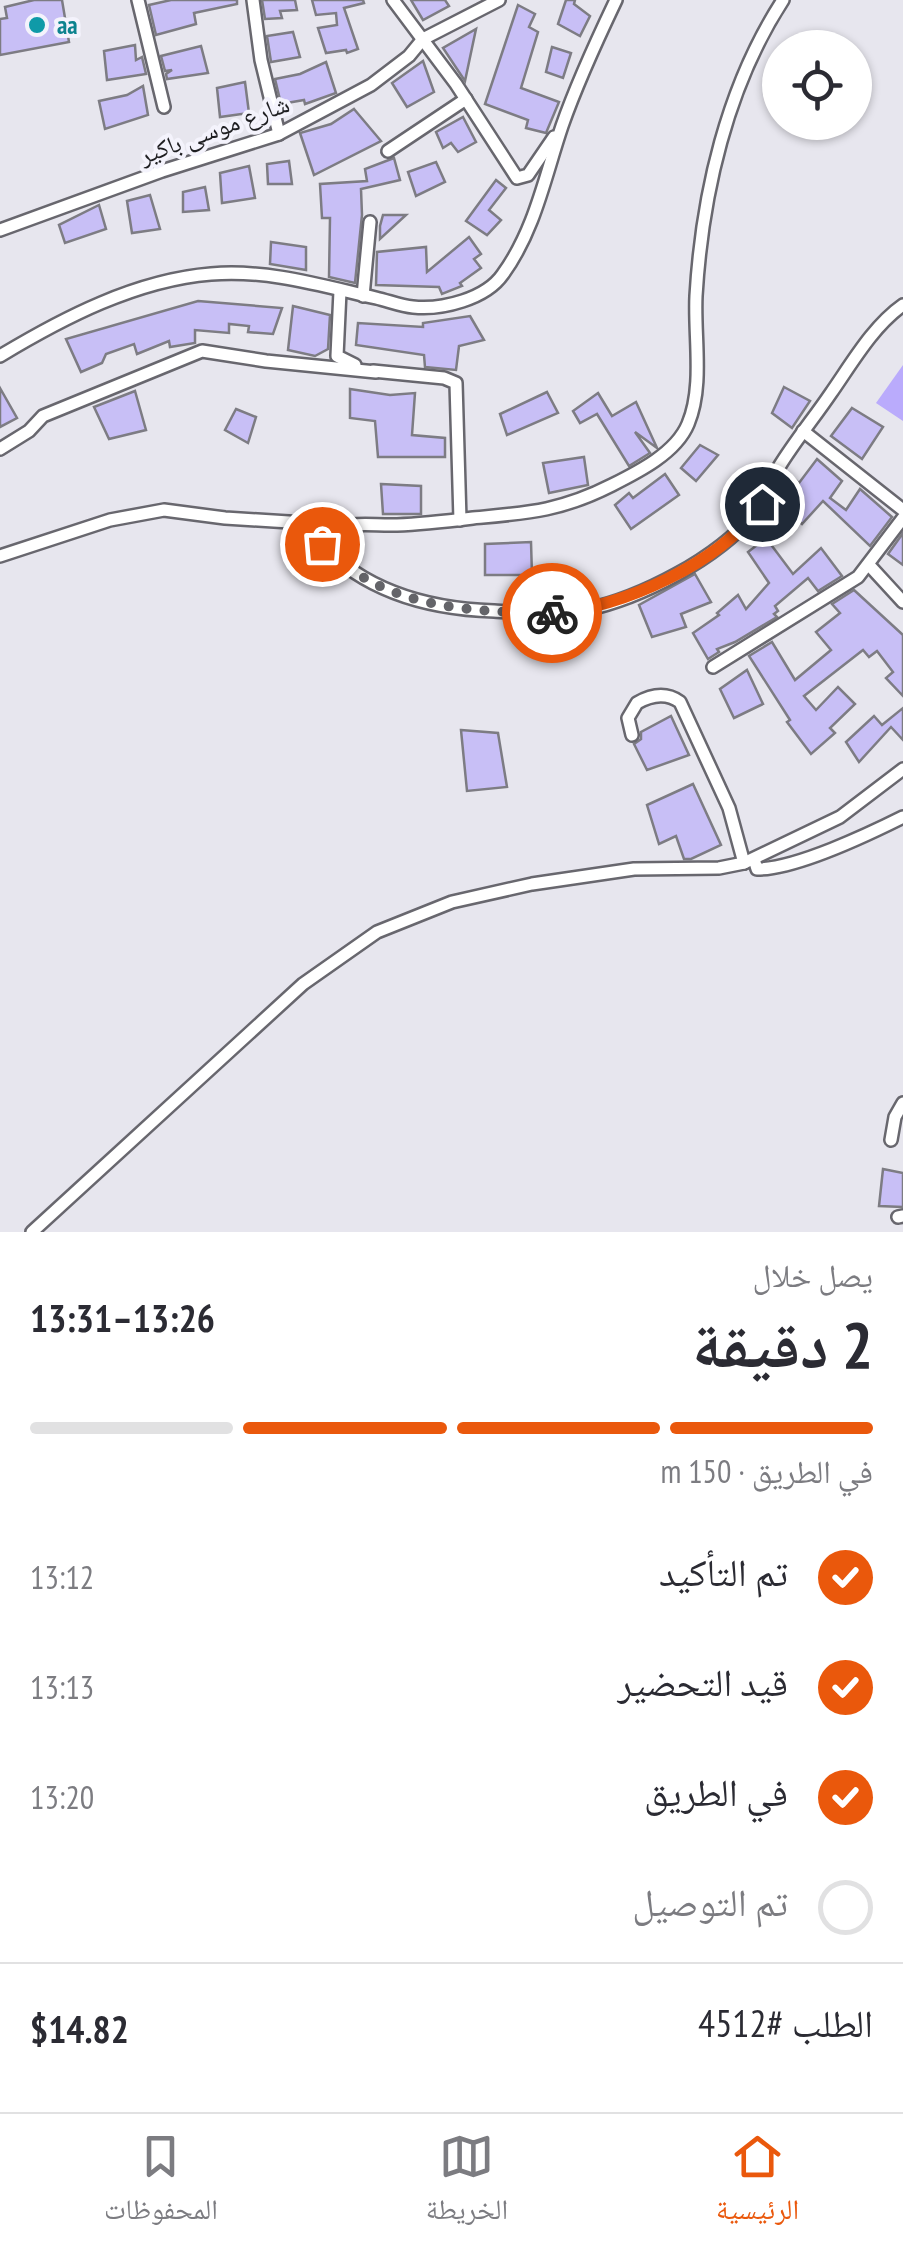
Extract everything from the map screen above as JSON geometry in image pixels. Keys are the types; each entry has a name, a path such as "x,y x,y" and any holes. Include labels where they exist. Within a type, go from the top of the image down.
{"street":[{"path":"138,0 164,106"},
{"path":"253,0 279,134"},
{"path":"393,0 466,99 517,178 528,175 562,126"},
{"name":"شارع موسى باكير","path":"0,230 162,171 279,134 371,85 409,56 423,39 499,0"},
{"path":"0,356 83,310 130,292 200,275 265,274 410,308 459,302 501,278 518,252 582,73 616,0"},
{"path":"0,556 110,520 164,510 340,526 520,516 558,508 612,485 656,459 684,431 694,402 696,296 710,190 744,71 761,32 783,0"},
{"path":"388,151 466,99"},
{"path":"363,296 370,222"},
{"path":"340,292 337,356 376,372"},
{"path":"340,526 324,534 322,544 375,584 405,598 486,611 583,610 630,596 694,563 728,540 762,504 803,430 868,342 903,305"},
{"path":"0,449 29,431 43,416 202,350 266,361 444,378 456,382 460,520"},
{"path":"803,430 903,510"},
{"path":"713,667 839,590 869,565 903,518"},
{"path":"869,565 903,602"},
{"path":"632,735 628,718 636,703 662,696 672,696 680,702 749,861 757,869 773,868 852,840 903,816"},
{"path":"32,1232 302,984 376,932 452,902 532,884 634,868 719,868 749,861 840,817 903,769"},
{"path":"891,1140 895,1116 903,1103"}],"shaded area":[{"path":"903,365 903,421 876,403"}],"building":[{"name":"aa","path":"34,0 62,0 69,42 0,55 0,19 7,18 5,7"},
{"path":"171,0 237,0 237,4 194,13 196,24 156,35 149,5"},
{"path":"262,0 295,0 297,10 280,11 282,18 265,19"},
{"path":"312,0 363,0 364,3 344,8 358,49 326,53 318,28 337,25 336,13 316,15"},
{"path":"411,0 445,0 449,6 423,20"},
{"path":"566,0 575,0 574,4 590,16 580,36 558,24"},
{"path":"518,5 535,14 529,27 538,32 521,88 559,102 546,133 526,128 528,120 485,104"},
{"path":"476,29 465,81 443,48"},
{"path":"293,32 300,57 271,62 267,36"},
{"path":"135,45 136,60 142,57 146,74 107,80 104,51"},
{"path":"201,46 208,73 167,79 166,74 172,70 165,71 161,56"},
{"path":"552,47 571,53 563,78 546,72"},
{"path":"423,61 434,92 407,107 392,83"},
{"path":"326,62 336,93 305,104 304,100 281,104 275,79 300,74"},
{"path":"245,82 249,113 220,117 217,88"},
{"path":"143,86 148,115 105,129 99,101 127,95"},
{"path":"354,109 381,141 314,175 300,133 331,124"},
{"path":"463,117 476,142 458,152 451,143 443,148 436,132"},
{"path":"394,158 400,180 361,189 355,283 329,277 330,218 322,218 320,184 367,181 365,169"},
{"path":"289,161 292,184 268,184 267,164"},
{"path":"436,162 445,182 416,196 408,172"},
{"path":"249,166 255,198 222,203 220,173"},
{"path":"496,180 506,188 489,210 501,220 487,235 466,221"},
{"path":"205,187 209,210 183,212 183,192"},
{"path":"150,195 160,229 132,233 127,201"},
{"path":"99,205 106,229 65,243 59,225"},
{"path":"383,215 406,215 380,239 380,226"},
{"path":"469,237 481,254 474,259 481,268 460,283 462,286 442,294 439,287 376,285 377,252 426,247 427,272"},
{"path":"271,242 306,247 306,270 270,264"},
{"path":"198,301 282,308 273,334 248,332 249,326 229,324 229,333 195,330 195,343 170,347 169,341 137,354 134,344 106,354 102,363 81,372 66,339"},
{"path":"293,306 330,315 328,349 315,356 288,350"},
{"path":"470,316 484,340 459,346 456,370 425,367 424,355 356,345 358,323 423,327 423,323"},
{"path":"784,387 810,401 792,428 772,413"},
{"path":"0,388 17,418 0,427"},
{"path":"350,389 390,395 415,393 412,435 445,438 445,457 378,457 375,421 350,418"},
{"path":"135,391 146,430 109,439 94,407"},
{"path":"547,392 558,413 507,435 500,414"},
{"path":"598,393 612,416 636,402 657,448 635,432 650,453 629,466 597,414 580,423 573,411"},
{"path":"852,408 883,427 862,459 831,436"},
{"path":"236,409 256,417 248,443 225,430"},
{"path":"700,445 718,455 696,481 681,468"},
{"path":"584,457 588,485 549,493 543,463"},
{"path":"817,459 842,481 830,498 846,510 860,489 892,517 870,546 823,501 802,524 774,500 791,476 799,483"},
{"path":"665,474 679,495 631,529 615,505 629,493 633,498"},
{"path":"381,484 421,486 421,514 383,514"},
{"path":"903,533 903,565 888,554"},
{"path":"766,538 793,574 821,548 842,576 818,591 808,578 775,606 777,617 717,649 719,652 708,659 693,633 719,615 738,595 746,609 769,583 748,552"},
{"path":"531,542 532,575 485,575 485,544"},
{"path":"695,574 711,602 681,614 686,627 652,637 639,605"},
{"path":"854,590 903,635 903,696 886,678 893,672 877,651 869,657 863,650 804,696 816,710 838,687 855,704 830,728 835,733 811,754 787,722 790,720 749,656 772,642 795,680 831,650 816,632 840,613 832,604"},
{"path":"747,670 763,704 734,718 720,689"},
{"path":"903,708 903,740 891,727 859,762 846,742 874,716 882,725"},
{"path":"671,716 689,755 647,770 634,744 641,739 641,732"},
{"path":"461,730 498,733 507,787 467,791"},
{"path":"693,784 721,845 684,859 676,836 659,844 647,805"},
{"path":"883,1169 903,1173 903,1207 879,1206"}],"way so far":[{"path":"322,544 375,584 405,598 451,608 552,613"}],"place":[{"name":"aa","path":"37,25"}],"route":[{"path":"552,613 606,604 681,570 728,540 762,504"}]}
